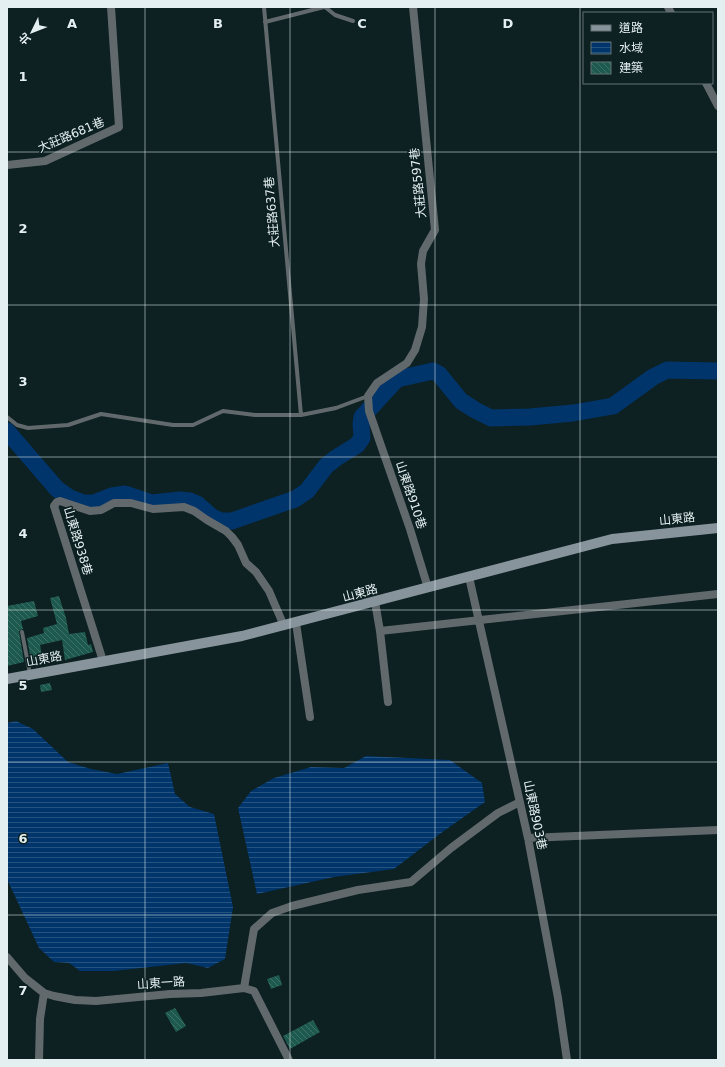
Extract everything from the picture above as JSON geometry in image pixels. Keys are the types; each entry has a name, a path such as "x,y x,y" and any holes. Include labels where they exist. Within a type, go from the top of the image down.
{"street":[{"name":"大莊路681巷","path":"7,165 45,161 120,128 111,7"},
{"name":"大莊路597巷","path":"369,404 377,383 406,362 415,350 422,327 424,299 421,264 424,251 435,230 413,7"},
{"path":"707,84 718,106"},
{"name":"山東路910巷","path":"369,404 428,588"},
{"name":"山東路938巷","path":"103,661 54,506 60,501 90,511 101,510 114,503 131,503 153,509 184,507 194,511 226,531 232,537 238,545 246,563 256,572 269,591 284,626"},
{"name":"山東路","path":"7,678 242,636 612,539 718,528"},
{"name":"山東路903巷","path":"469,577 480,620 528,838 558,998 567,1060"},
{"path":"380,631 718,594"},
{"path":"375,602 380,631 388,702"},
{"path":"296,623 310,717"},
{"path":"289,1060 254,991 244,988 254,929 272,913 292,906 358,890 410,882 498,813 520,802"},
{"path":"528,838 718,830"},
{"name":"山東一路","path":"7,957 25,978 44,993 75,1000 96,1001 170,994 201,993 244,988"},
{"path":"39,1060 40,1019 44,993"}],"lane":[{"name":"大莊路637巷","path":"264,7 301,415"},
{"path":"265,22 324,7 335,16 354,21"},
{"path":"7,417 17,425 28,428 68,425 101,414 173,425 194,425 223,411 255,415 301,415 336,408 369,404"},
{"path":"22,632 30,674"}],"water":[{"path":"16,721 33,729 68,762 91,769 117,774 168,763 175,794 190,807 214,814 233,907 225,959 208,968 186,963 114,971 80,971 69,963 54,962 39,948 7,879 7,723"},
{"path":"366,756 450,760 482,783 485,802 394,869 334,877 257,894 238,808 251,791 274,778 311,767 344,768"}],"building":[{"path":"59,596 69,634 85,632 88,645 91,644 93,652 65,660 62,640 40,645 43,660 33,662 33,660 31,661 27,638 44,633 43,628 57,624 50,598"},
{"path":"34,601 38,616 21,621 23,629 19,631 24,662 7,666 7,606"},
{"path":"50,683 52,690 41,692 40,685"},
{"path":"279,975 282,985 271,989 267,979"},
{"path":"175,1008 186,1026 176,1032 165,1013"},
{"path":"313,1020 320,1032 290,1049 283,1036"}],"waterway":[{"path":"7,431 57,489 70,498 83,503 94,503 112,496 125,494 152,503 180,500 190,501 197,504 212,517 221,521 232,521 295,499 307,491 326,466 357,445 362,438 362,417 397,379 433,371 439,374 461,401 491,418 530,417 573,413 613,406 653,377 667,370 718,371"}]}
